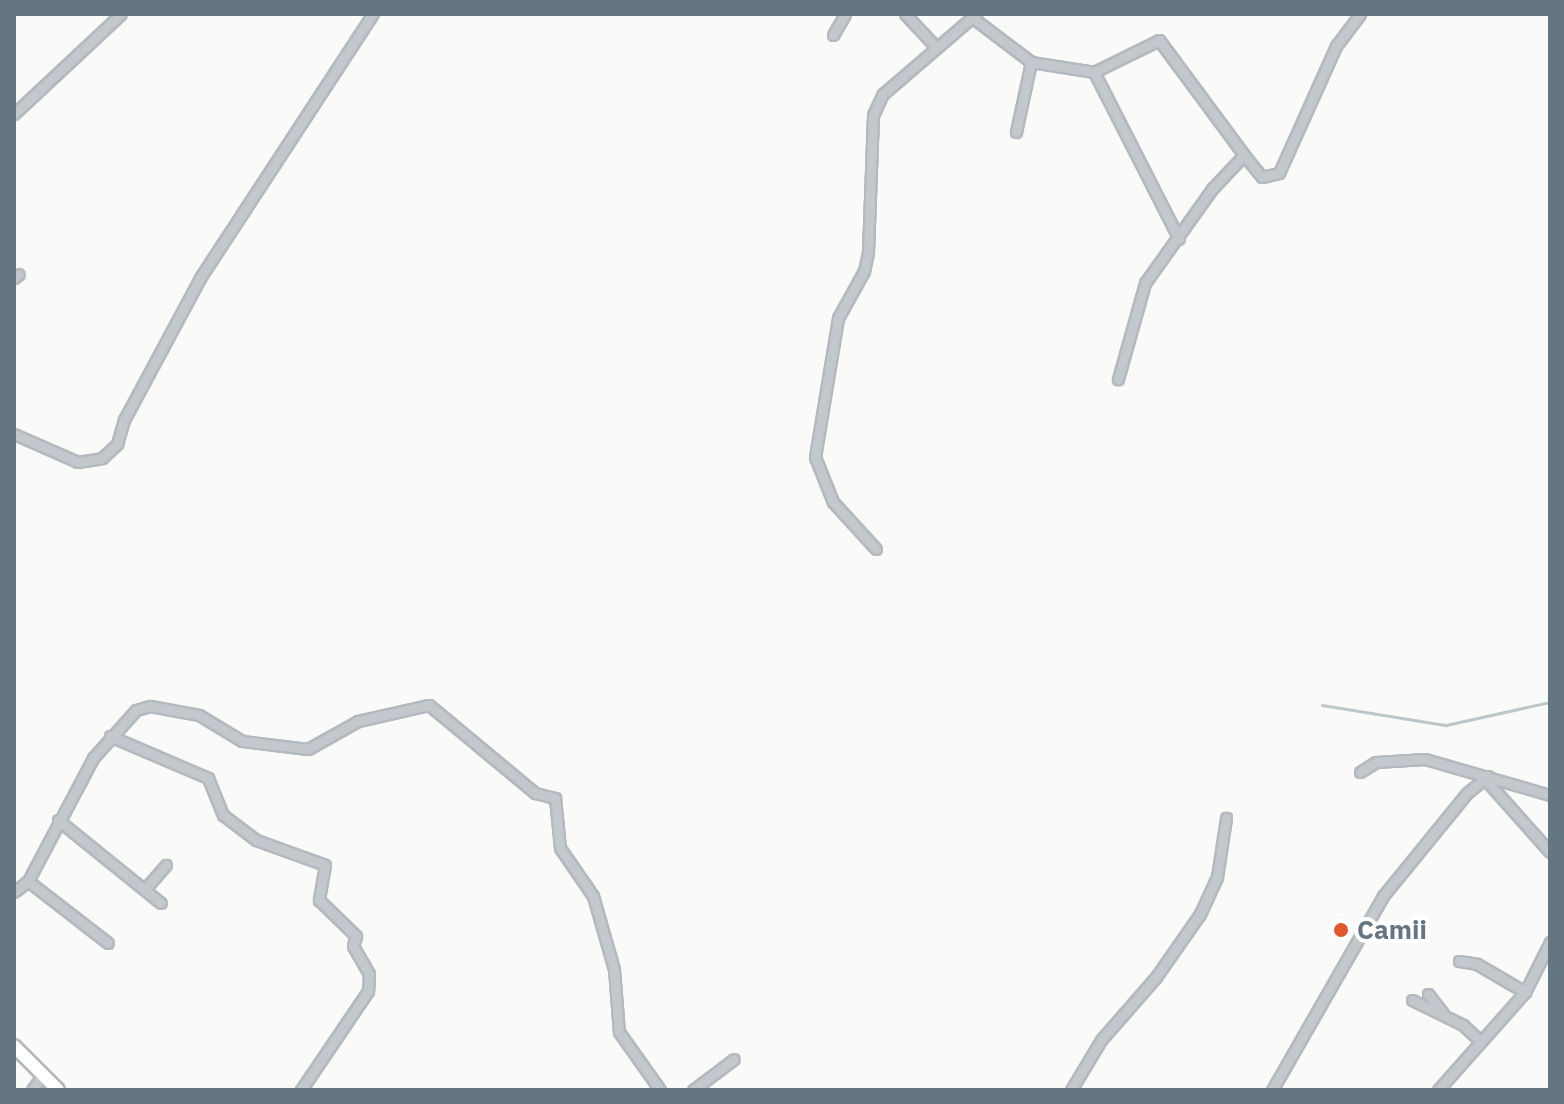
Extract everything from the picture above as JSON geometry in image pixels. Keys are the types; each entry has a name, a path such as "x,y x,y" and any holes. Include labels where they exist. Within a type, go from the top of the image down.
{"street":[{"path":"14,114 121,14"},
{"path":"14,434 78,462 102,458 117,444 124,420 200,278 373,14"},
{"path":"833,35 845,14"},
{"path":"905,14 935,46"},
{"path":"876,549 833,502 815,457 838,318 864,271 868,252 873,115 883,94 935,46 975,16 1031,62 1094,72 1159,40 1262,177 1279,173 1336,46 1360,14"},
{"path":"1016,132 1031,62"},
{"path":"1094,72 1179,239"},
{"path":"1118,379 1145,283 1212,189 1244,155"},
{"path":"14,892 28,881 58,820 110,736 136,710 150,706 199,715 242,741 308,749 358,721 413,707 439,709 535,793 555,798 560,848 593,896 614,969 619,1032 660,1090"},
{"path":"110,736 208,778 223,815 256,840 325,865 319,900 356,936 353,946 369,974 368,991 301,1090"},
{"path":"1360,772 1376,762 1402,758 1550,795"},
{"path":"1486,777 1550,852"},
{"path":"1272,1090 1383,896 1486,777"},
{"path":"1071,1090 1101,1040 1156,977 1200,914 1217,877 1226,818"},
{"path":"58,820 161,903"},
{"path":"145,889 166,865"},
{"path":"28,881 108,943"},
{"path":"1438,1090 1525,992 1550,942"},
{"path":"1459,961 1477,964 1525,992"},
{"path":"1428,994 1445,1015"},
{"path":"1412,1000 1445,1015 1480,1041"},
{"path":"14,1046 58,1090"},
{"path":"693,1090 734,1059"},
{"path":"32,1090 43,1075"}],"waterway":[{"path":"1322,705 1446,725 1550,702"}],"place":[{"name":"Camii","path":"1341,930"}]}
